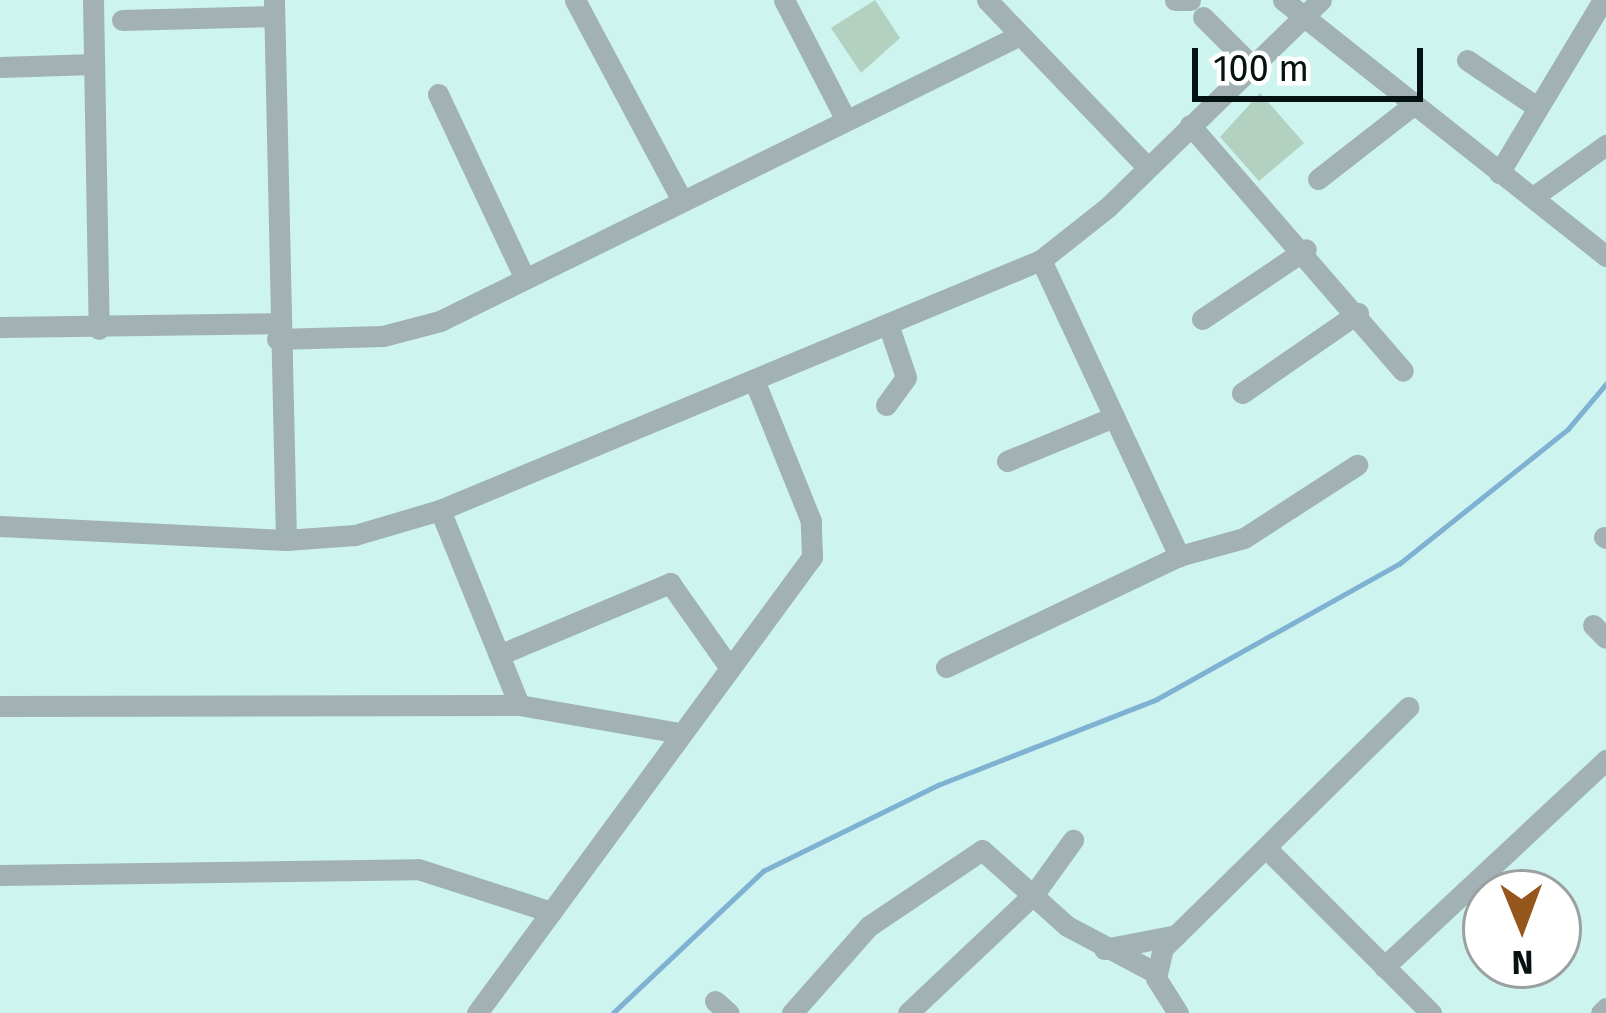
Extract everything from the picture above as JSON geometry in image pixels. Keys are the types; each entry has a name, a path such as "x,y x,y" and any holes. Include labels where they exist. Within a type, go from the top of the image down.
{"street":[{"path":"93,0 99,329"},
{"path":"575,0 680,197"},
{"path":"784,0 846,120"},
{"path":"987,0 1016,37 1145,165"},
{"path":"1175,0 1196,8 1252,66"},
{"path":"1283,0 1606,256"},
{"path":"0,526 286,540 355,535 440,510 1040,260 1322,0"},
{"path":"1499,173 1603,0"},
{"path":"122,20 274,8 276,331 286,540"},
{"path":"0,327 413,330 1016,37"},
{"path":"1467,60 1537,107"},
{"path":"0,67 94,64"},
{"path":"439,94 524,277"},
{"path":"1318,179 1413,105"},
{"path":"1190,125 1306,249 1403,371"},
{"path":"1533,197 1606,145"},
{"path":"1202,319 1306,249"},
{"path":"1040,260 1179,556"},
{"path":"1242,393 1358,313"},
{"path":"886,404 906,377 888,324"},
{"path":"476,1013 812,557 815,538 754,380"},
{"path":"1007,461 1114,417"},
{"path":"946,667 1179,556 1244,538 1357,465"},
{"path":"440,510 518,705"},
{"path":"499,655 670,584 730,668"},
{"path":"0,706 518,705 680,733"},
{"path":"1156,973 1170,941 1270,852 1408,707"},
{"path":"1384,967 1606,760"},
{"path":"908,1013 1034,894 1073,840"},
{"path":"1270,852 1431,1013"},
{"path":"792,1013 868,926 968,856 996,853 1034,894 1104,949 1156,973 1178,1013"},
{"path":"0,874 418,869 551,912"},
{"path":"1104,949 1170,941"}],"building":[{"path":"875,0 900,38 861,73 831,28"},
{"path":"1260,93 1304,143 1259,181 1220,137"}],"waterway":[{"path":"613,1013 763,871 938,785 1157,699 1399,564 1568,429 1606,384"}]}
